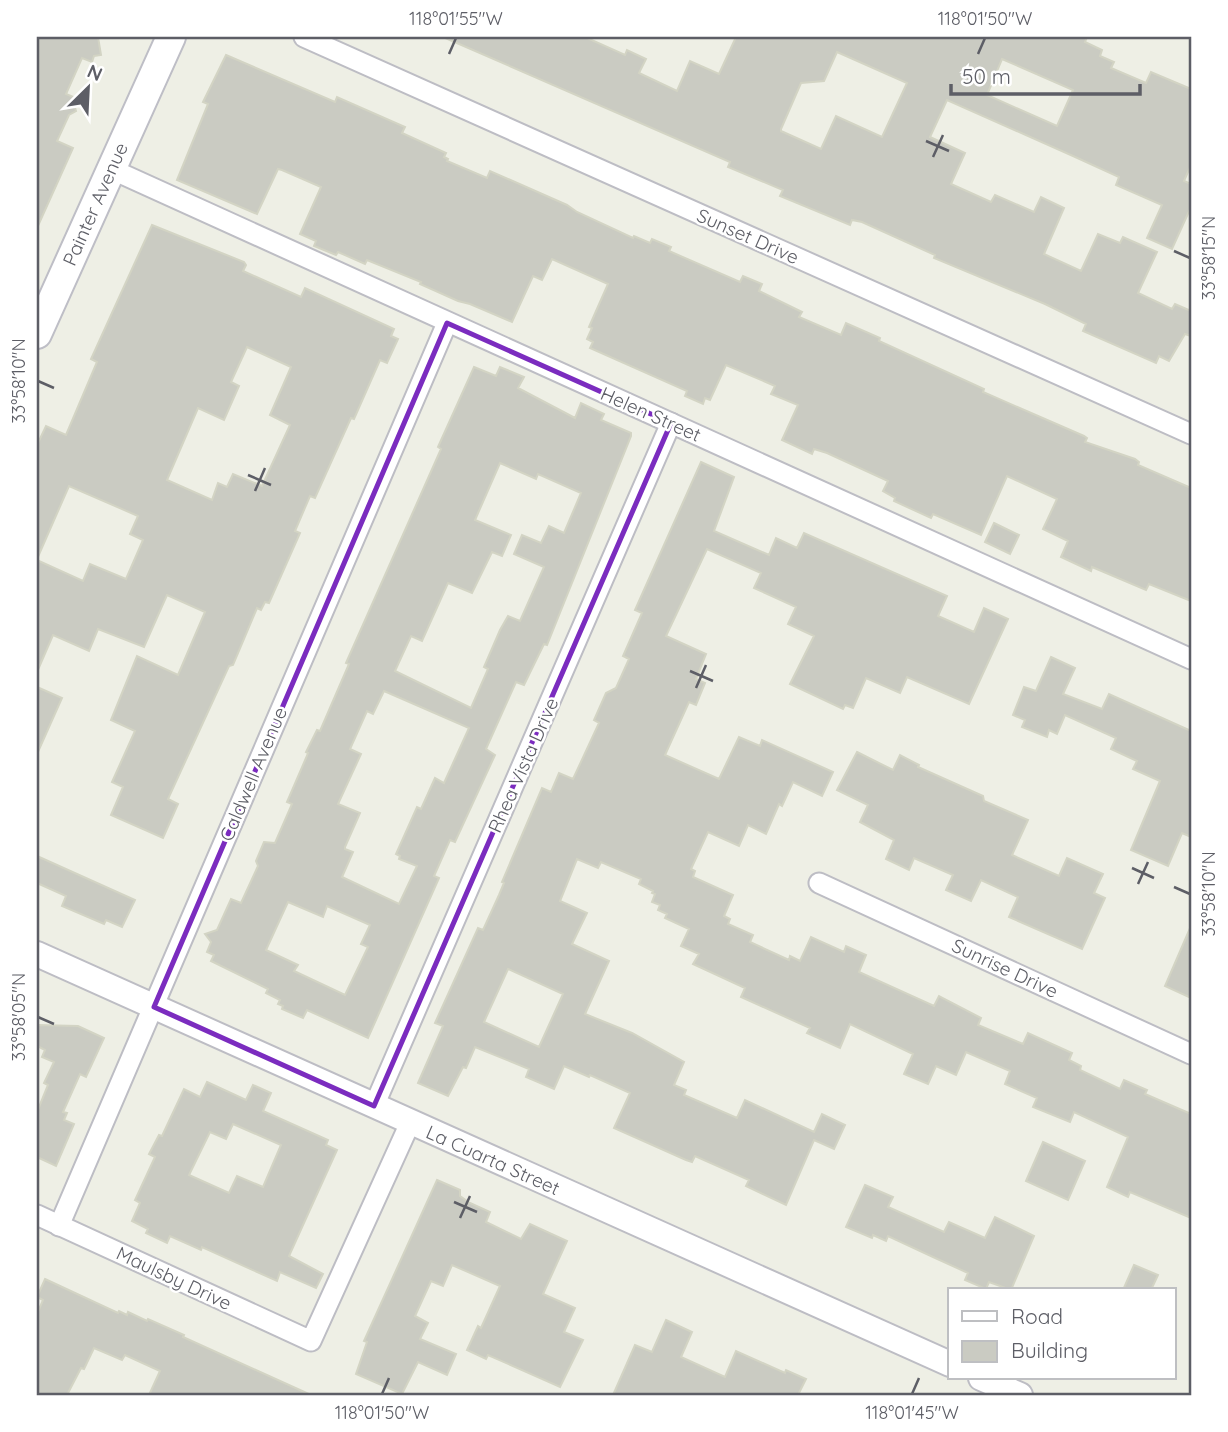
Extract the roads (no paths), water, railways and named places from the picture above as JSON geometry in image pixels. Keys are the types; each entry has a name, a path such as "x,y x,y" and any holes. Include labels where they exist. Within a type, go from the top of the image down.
{"main road":[{"name":"Painter Avenue","path":"37,334 171,37"}],"street":[{"name":"Sunset Drive","path":"304,37 1191,435"},
{"name":"Helen Street","path":"111,169 1191,659"},
{"name":"Caldwell Avenue","path":"59,1226 447,323"},
{"name":"Rhea Vista Drive","path":"374,1106 671,424"},
{"name":"Sunrise Drive","path":"819,883 1191,1054"},
{"name":"La Cuarta Street","path":"37,954 948,1363"},
{"name":"Maulsby Drive","path":"37,1215 311,1341 410,1123"},
{"path":"986,1380 1020,1395"}]}
